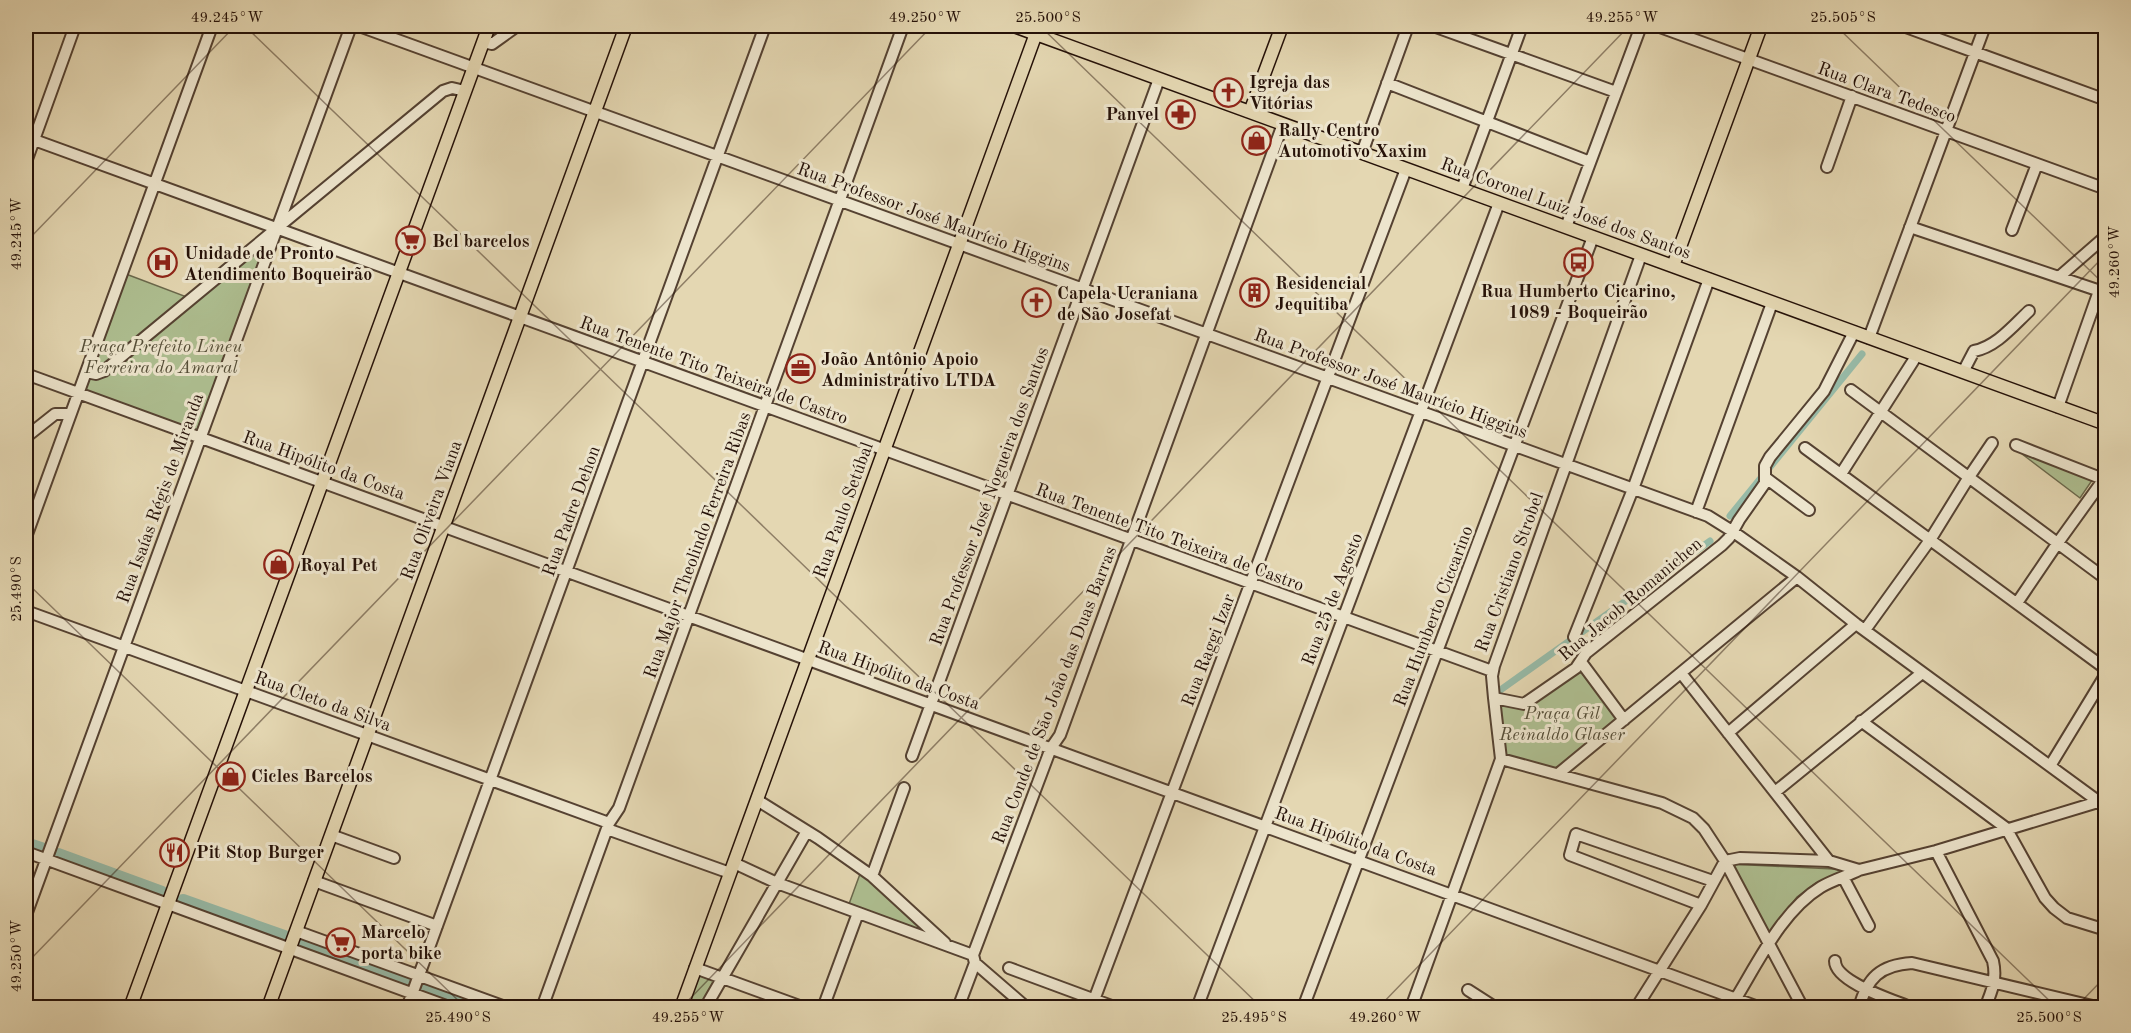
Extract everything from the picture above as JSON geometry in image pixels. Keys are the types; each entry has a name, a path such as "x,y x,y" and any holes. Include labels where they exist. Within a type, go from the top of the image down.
{"main road":[{"path":"130,1008 489,26"},
{"name":"Rua Oliveira Viana","path":"268,1008 627,26"},
{"name":"Rua Coronel Luiz José dos Santos","path":"1014,26 1037,29 1250,112 2106,424"},
{"path":"1250,112 1282,26"},
{"path":"1673,266 1761,26"},
{"name":"Rua Paulo Setúbal","path":"681,1008 1037,29"}],"street":[{"path":"26,162 29,139 75,26"},
{"path":"26,537 212,26"},
{"name":"Rua Isaías Régis de Miranda","path":"26,915 351,26"},
{"name":"Rua Professor José Maurício Higgins","path":"359,26 1717,520 2102,805"},
{"path":"483,42 492,44 517,26"},
{"name":"Rua Padre Dehon","path":"407,1008 765,26"},
{"name":"Rua Major Theolindo Ferreira Ribas","path":"542,1008 608,826 617,812 903,26"},
{"path":"1362,153 1408,26"},
{"path":"1433,26 1616,92"},
{"path":"1462,189 1522,26"},
{"path":"1566,227 1641,26"},
{"name":"Rua Clara Tedesco","path":"1657,26 2106,189"},
{"path":"1903,26 2106,100"},
{"path":"1869,338 1984,26"},
{"name":"Rua Professor José Nogueira dos Santos","path":"912,756 1159,78"},
{"path":"1387,84 1590,162"},
{"path":"86,372 96,374 104,371 443,91 452,88 465,91"},
{"path":"1827,167 1852,96"},
{"name":"Rua Conde de São João das Duas Barras","path":"958,1008 1051,748 1060,735 1283,124"},
{"name":"Rua Tenente Tito Teixeira de Castro","path":"29,139 1492,671"},
{"path":"2012,231 2037,164"},
{"name":"Rua Raggi Izar","path":"1093,1003 1406,169"},
{"name":"Rua 25 de Agosto","path":"1197,1008 1499,203"},
{"path":"1910,227 2102,292 2058,407"},
{"path":"2059,277 2106,236"},
{"name":"Rua Humberto Ciccarino","path":"1303,1008 1593,237"},
{"name":"Rua Cristiano Strobel","path":"1412,1008 1501,759 1492,671 1641,255"},
{"path":"1574,637 1633,489 1709,279"},
{"path":"1696,512 1772,303"},
{"path":"1963,372 1974,351 1992,344 2029,311"},
{"name":"Rua Jacob Romanichen","path":"1494,698 1524,704 1581,662 1586,653 1722,545 1761,490 1766,475 1765,466 1770,457 1824,392 1854,332"},
{"path":"1841,474 1917,355"},
{"name":"Rua Hipólito da Costa","path":"26,374 1660,970 1733,1003 1761,1008"},
{"path":"1851,390 2106,579"},
{"path":"26,437 55,414 70,414"},
{"path":"1728,733 1861,627 1930,540 1992,443"},
{"path":"2016,445 2104,478 2017,603"},
{"path":"1805,448 2106,669"},
{"path":"1766,475 1809,510"},
{"path":"1558,774 1797,577"},
{"name":"Rua Cleto da Silva","path":"26,611 490,780 608,826 777,883 948,945 974,959 1027,1008"},
{"path":"1581,662 1624,720"},
{"path":"1681,673 1829,861"},
{"path":"1774,792 1922,673"},
{"path":"2050,766 2106,674"},
{"path":"1861,721 2006,828 2044,898 2054,908 2067,918 2106,930"},
{"path":"1501,759 1662,802 1693,818 1704,829 1725,861 1803,1008"},
{"path":"872,876 904,788"},
{"path":"757,800 872,876 948,945"},
{"path":"1733,1003 1785,918 1800,902 1822,886 1859,870 1936,851 2006,828 2102,805"},
{"path":"705,1008 807,831"},
{"path":"1701,904 1570,855 1576,834 1713,881"},
{"path":"331,835 394,858"},
{"path":"1936,851 1993,961 1995,984 1985,1008"},
{"path":"26,852 452,1008"},
{"path":"1636,1008 1725,861 1740,858 1829,861 1859,870"},
{"path":"1843,877 1869,926"},
{"path":"314,881 437,926"},
{"path":"823,1008 858,913"},
{"path":"296,931 508,1008"},
{"path":"1835,961 1835,966 1840,972 1865,989 1910,1007"},
{"path":"1858,1008 1865,989 1884,968 1895,964 1911,963 2071,1004 2101,1008"},
{"path":"695,968 805,1008"},
{"path":"1009,968 1093,1003 1117,1008"},
{"path":"1468,990 1496,1008"}],"green space":[{"name":"Praça Prefeito Lineu Ferreira do Amaral","path":"267,244 197,434 82,392 126,274 197,301"},
{"path":"2022,454 2093,479 2080,498"},
{"name":"Praça Gil Reinaldo Glaser","path":"1578,668 1619,721 1558,770 1506,758 1498,703 1525,709"},
{"path":"1730,864 1846,870 1816,883 1797,897 1767,935"},
{"path":"860,874 869,880 928,933 849,904"},
{"path":"698,975 715,981 699,1007 687,1008"}],"waterway":[{"path":"1730,516 1862,354"},
{"path":"1499,691 1710,541"},
{"path":"26,843 44,849"},
{"path":"58,854 162,892"},
{"path":"183,900 287,937"},
{"path":"299,942 479,1008"}],"place":[{"name":"Igreja das Vitórias","path":"1228,92"},
{"name":"Panvel","path":"1180,114"},
{"name":"Rally Centro Automotivo Xaxim","path":"1257,140"},
{"name":"Bcl barcelos","path":"411,241"},
{"name":"Rua Humberto Cicarino, 1089 - Boqueirão","path":"1578,262"},
{"name":"Unidade de Pronto Atendimento Boqueirão","path":"163,263"},
{"name":"Residencial Jequitiba","path":"1254,293"},
{"name":"Capela Ucraniana de São Josefat","path":"1036,303"},
{"name":"João Antônio Apoio Administrativo LTDA","path":"800,369"},
{"name":"Royal Pet","path":"279,565"},
{"name":"Cicles Barcelos","path":"230,776"},
{"name":"Pit Stop Burger","path":"175,852"},
{"name":"Marcelo porta bike","path":"340,942"}]}
